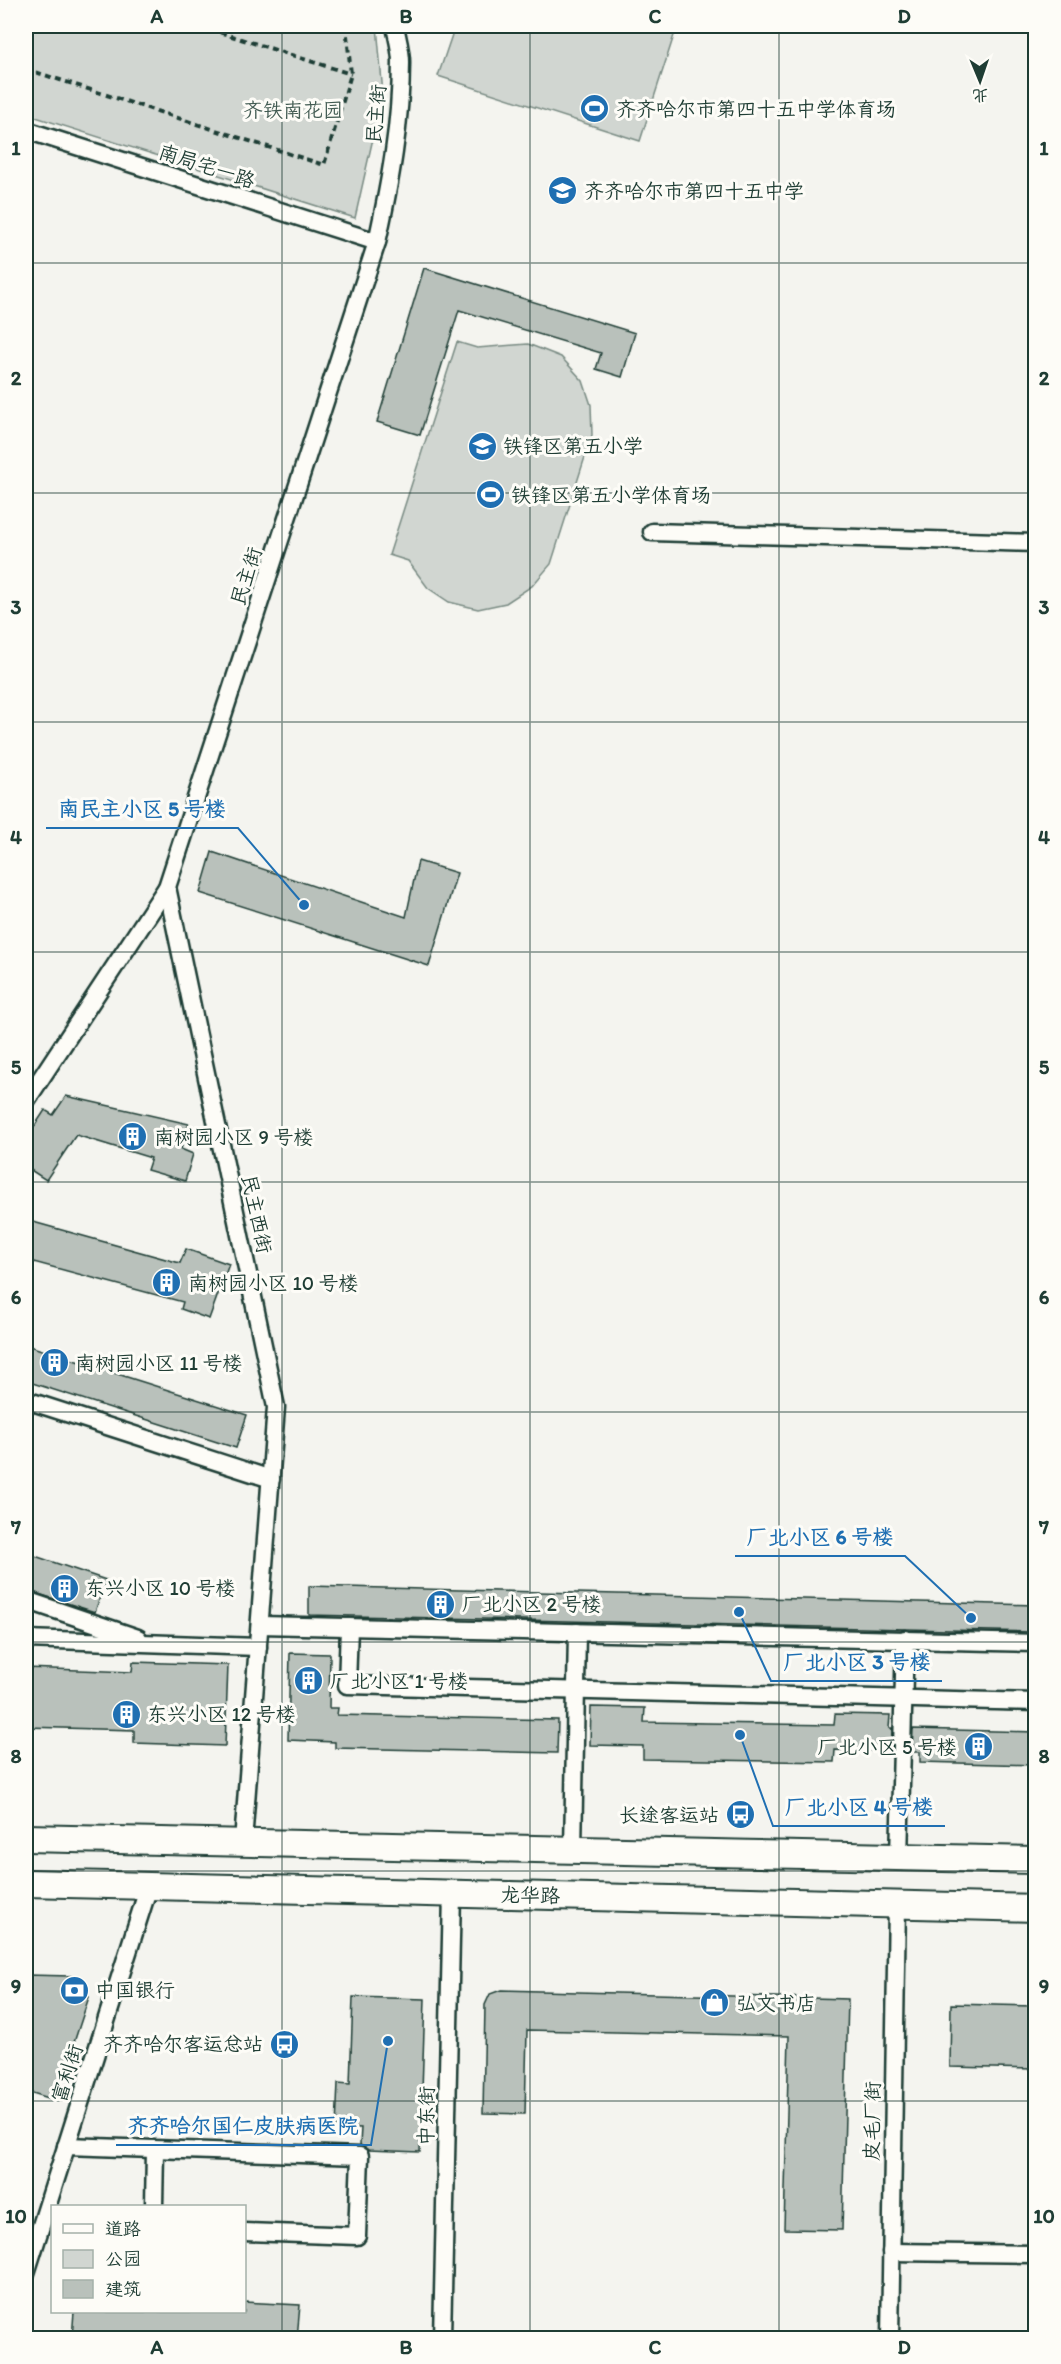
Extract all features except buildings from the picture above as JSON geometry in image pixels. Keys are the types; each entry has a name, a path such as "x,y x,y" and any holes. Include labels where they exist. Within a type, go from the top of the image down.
{"main road":[{"path":"26,1838 1035,1860"},
{"name":"龙华路","path":"26,1883 1035,1908"}],"street":[{"name":"民主街","path":"26,1101 167,886 377,242 390,184 398,120 401,60 395,26"},
{"name":"南局宅一路","path":"26,130 377,242"},
{"path":"652,532 1035,543"},
{"name":"民主西街","path":"167,886 276,1407 243,1842"},
{"path":"26,1400 271,1479"},
{"path":"26,1600 157,1644"},
{"path":"260,1625 1035,1642"},
{"path":"349,1627 347,1685 1035,1701"},
{"path":"573,1850 577,1632"},
{"path":"26,1639 258,1647"},
{"path":"899,1857 905,1640"},
{"name":"富利街","path":"26,2273 149,1886"},
{"name":"中东街","path":"442,2338 452,1894"},
{"name":"皮毛厂街","path":"890,2338 897,1904"},
{"path":"66,2146 360,2156 357,2236 246,2232"},
{"path":"154,2205 155,2150"},
{"path":"891,2252 1035,2254"}],"path":[{"path":"200,26 351,74"},
{"path":"26,69 324,165 351,74 346,26"}],"green space":[{"name":"齐铁南花园","path":"26,26 377,26 383,94 355,218 26,114"},
{"name":"齐齐哈尔市第四十五中学体育场","path":"455,26 677,26 640,141 438,76"},
{"name":"铁锋区第五小学体育场","path":"457,342 477,348 528,344 561,357 583,381 591,405 592,435 551,564 532,586 506,603 478,609 449,602 428,588 408,561 389,555"}],"place":[{"name":"齐齐哈尔市第四十五中学体育场","path":"595,109"},
{"name":"齐齐哈尔市第四十五中学","path":"563,191"},
{"name":"铁锋区第五小学","path":"482,446"},
{"name":"铁锋区第五小学体育场","path":"490,495"},
{"name":"南民主小区 5 号楼","path":"304,905"},
{"name":"南树园小区 9 号楼","path":"133,1137"},
{"name":"南树园小区 10 号楼","path":"167,1283"},
{"name":"南树园小区 11 号楼","path":"54,1363"},
{"name":"东兴小区 10 号楼","path":"64,1588"},
{"name":"厂北小区 2 号楼","path":"441,1604"},
{"name":"厂北小区 3 号楼","path":"739,1612"},
{"name":"厂北小区 6 号楼","path":"971,1618"},
{"name":"厂北小区 1 号楼","path":"309,1681"},
{"name":"东兴小区 12 号楼","path":"126,1714"},
{"name":"厂北小区 4 号楼","path":"740,1735"},
{"name":"厂北小区 5 号楼","path":"978,1747"},
{"name":"长途客运站","path":"740,1815"},
{"name":"中国银行","path":"74,1990"},
{"name":"弘文书店","path":"715,2003"},
{"name":"齐齐哈尔国仁皮肤病医院","path":"388,2041"},
{"name":"齐齐哈尔客运总站","path":"284,2044"}]}
